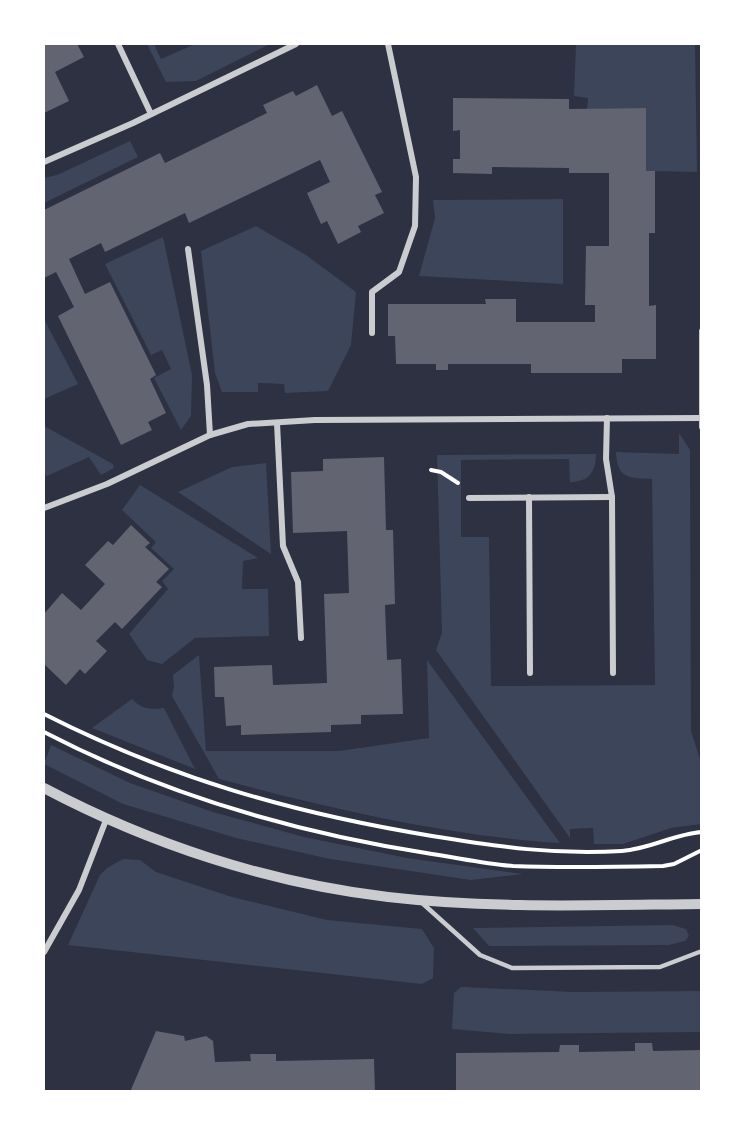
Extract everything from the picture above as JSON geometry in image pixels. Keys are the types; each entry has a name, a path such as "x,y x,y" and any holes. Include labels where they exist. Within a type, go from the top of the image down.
{"street":[{"path":"118,44 151,114"},
{"path":"44,162 151,114 296,44"},
{"path":"372,333 372,292 399,272 415,226 416,177 388,44"},
{"path":"189,249 207,385 210,435"},
{"path":"702,331 702,427"},
{"path":"607,418 606,459 612,497 613,673"},
{"path":"44,508 107,484 210,435 248,424 315,420 701,418"},
{"path":"277,423 283,546 298,582 301,638"},
{"path":"529,496 530,673"},
{"path":"468,498 612,497"},
{"path":"44,788 106,820 218,860 295,881 419,900 702,904"},
{"path":"44,952 79,890 106,820"}],"lane":[{"path":"419,900 480,955 512,968 660,967 702,951"}],"path":[{"path":"431,470 441,472 461,485 468,498"},
{"path":"44,714 130,755 204,782 325,816 394,830 527,851 556,853 633,850 674,836 702,832"},
{"path":"44,732 111,764 190,796 298,828 392,848 511,866 663,866 674,864 702,850"}],"shaded area":[{"path":"147,44 154,44 161,59 195,44 270,44 196,81 166,82"},
{"path":"576,44 695,44 697,172 646,171 646,108 587,109 588,98 574,96"},
{"path":"130,141 138,157 44,203 44,178 57,175"},
{"path":"563,199 563,284 419,276 435,218 433,200"},
{"path":"256,226 306,255 356,292 351,345 328,391 285,393 284,384 258,383 258,392 222,392 215,373 201,251"},
{"path":"163,237 192,375 191,416 181,430 154,378 171,369 162,350 151,355 105,264"},
{"path":"44,319 78,384 44,399"},
{"path":"44,426 113,464 114,468 101,475 89,457 47,476 44,473"},
{"path":"679,433 690,450 691,731 701,762 701,824 671,828 623,844 594,844 593,828 570,829 570,838 436,650 442,633 437,455 596,454 593,471 586,478 576,482 570,482 569,459 461,460 461,537 489,537 491,686 655,685 652,479 631,477 622,472 616,452 679,454"},
{"path":"266,463 271,554 178,492 232,467"},
{"path":"140,485 258,558 243,561 242,589 268,589 269,636 195,638 162,664 147,660 129,634 168,589 162,581 174,569 151,548 156,542 122,510"},
{"path":"199,655 206,751 339,751 429,738 427,660 560,843 474,834 388,819 219,779 172,696 173,675"},
{"path":"132,699 146,708 164,708 195,769 92,728"},
{"path":"51,745 130,783 213,812 304,837 407,858 523,874 471,880 330,859 236,838 123,804 44,764"},
{"path":"123,859 140,860 156,872 232,897 327,920 422,929 434,948 433,978 422,984 68,945 100,875"},
{"path":"672,925 686,929 689,936 685,941 669,945 489,946 473,928"},
{"path":"461,987 574,992 701,991 701,1032 509,1034 452,1029 454,993"}],"building":[{"path":"44,44 77,44 84,57 55,72 69,101 44,113"},
{"path":"317,85 332,116 342,111 382,192 375,195 384,213 358,226 361,232 338,244 327,221 321,224 307,193 330,182 320,160 189,223 185,213 105,252 101,243 69,259 85,294 110,282 156,375 150,379 166,413 148,422 152,430 121,445 58,316 74,307 56,272 44,278 44,210 160,153 165,163 267,113 263,105 293,91 296,96"},
{"path":"453,98 569,99 569,109 646,108 646,171 655,171 655,233 649,233 649,306 656,305 656,359 622,359 622,373 531,373 531,364 448,364 448,370 436,370 436,364 396,364 395,336 388,336 388,304 486,304 485,299 516,299 516,322 595,322 595,305 585,305 586,246 609,246 609,173 569,173 569,168 492,167 492,174 453,173 453,159 460,159 460,130 453,131"},
{"path":"384,457 386,530 393,530 395,604 385,605 387,660 401,659 403,714 361,715 361,724 331,725 331,732 241,735 241,725 226,726 224,697 215,697 214,667 272,665 273,685 327,683 324,594 349,593 347,531 293,533 291,472 323,471 323,459"},
{"path":"131,525 150,543 145,547 169,569 156,582 162,587 122,629 115,622 96,641 107,651 85,674 80,669 66,685 44,664 44,614 62,593 81,610 105,584 85,565 108,541 113,545"},
{"path":"156,1031 184,1036 185,1041 206,1036 213,1041 215,1062 251,1061 250,1054 276,1054 276,1061 374,1059 375,1092 130,1092"},
{"path":"635,1043 652,1043 653,1051 702,1050 702,1092 456,1092 456,1053 559,1052 560,1045 579,1045 579,1052 635,1051"}]}
